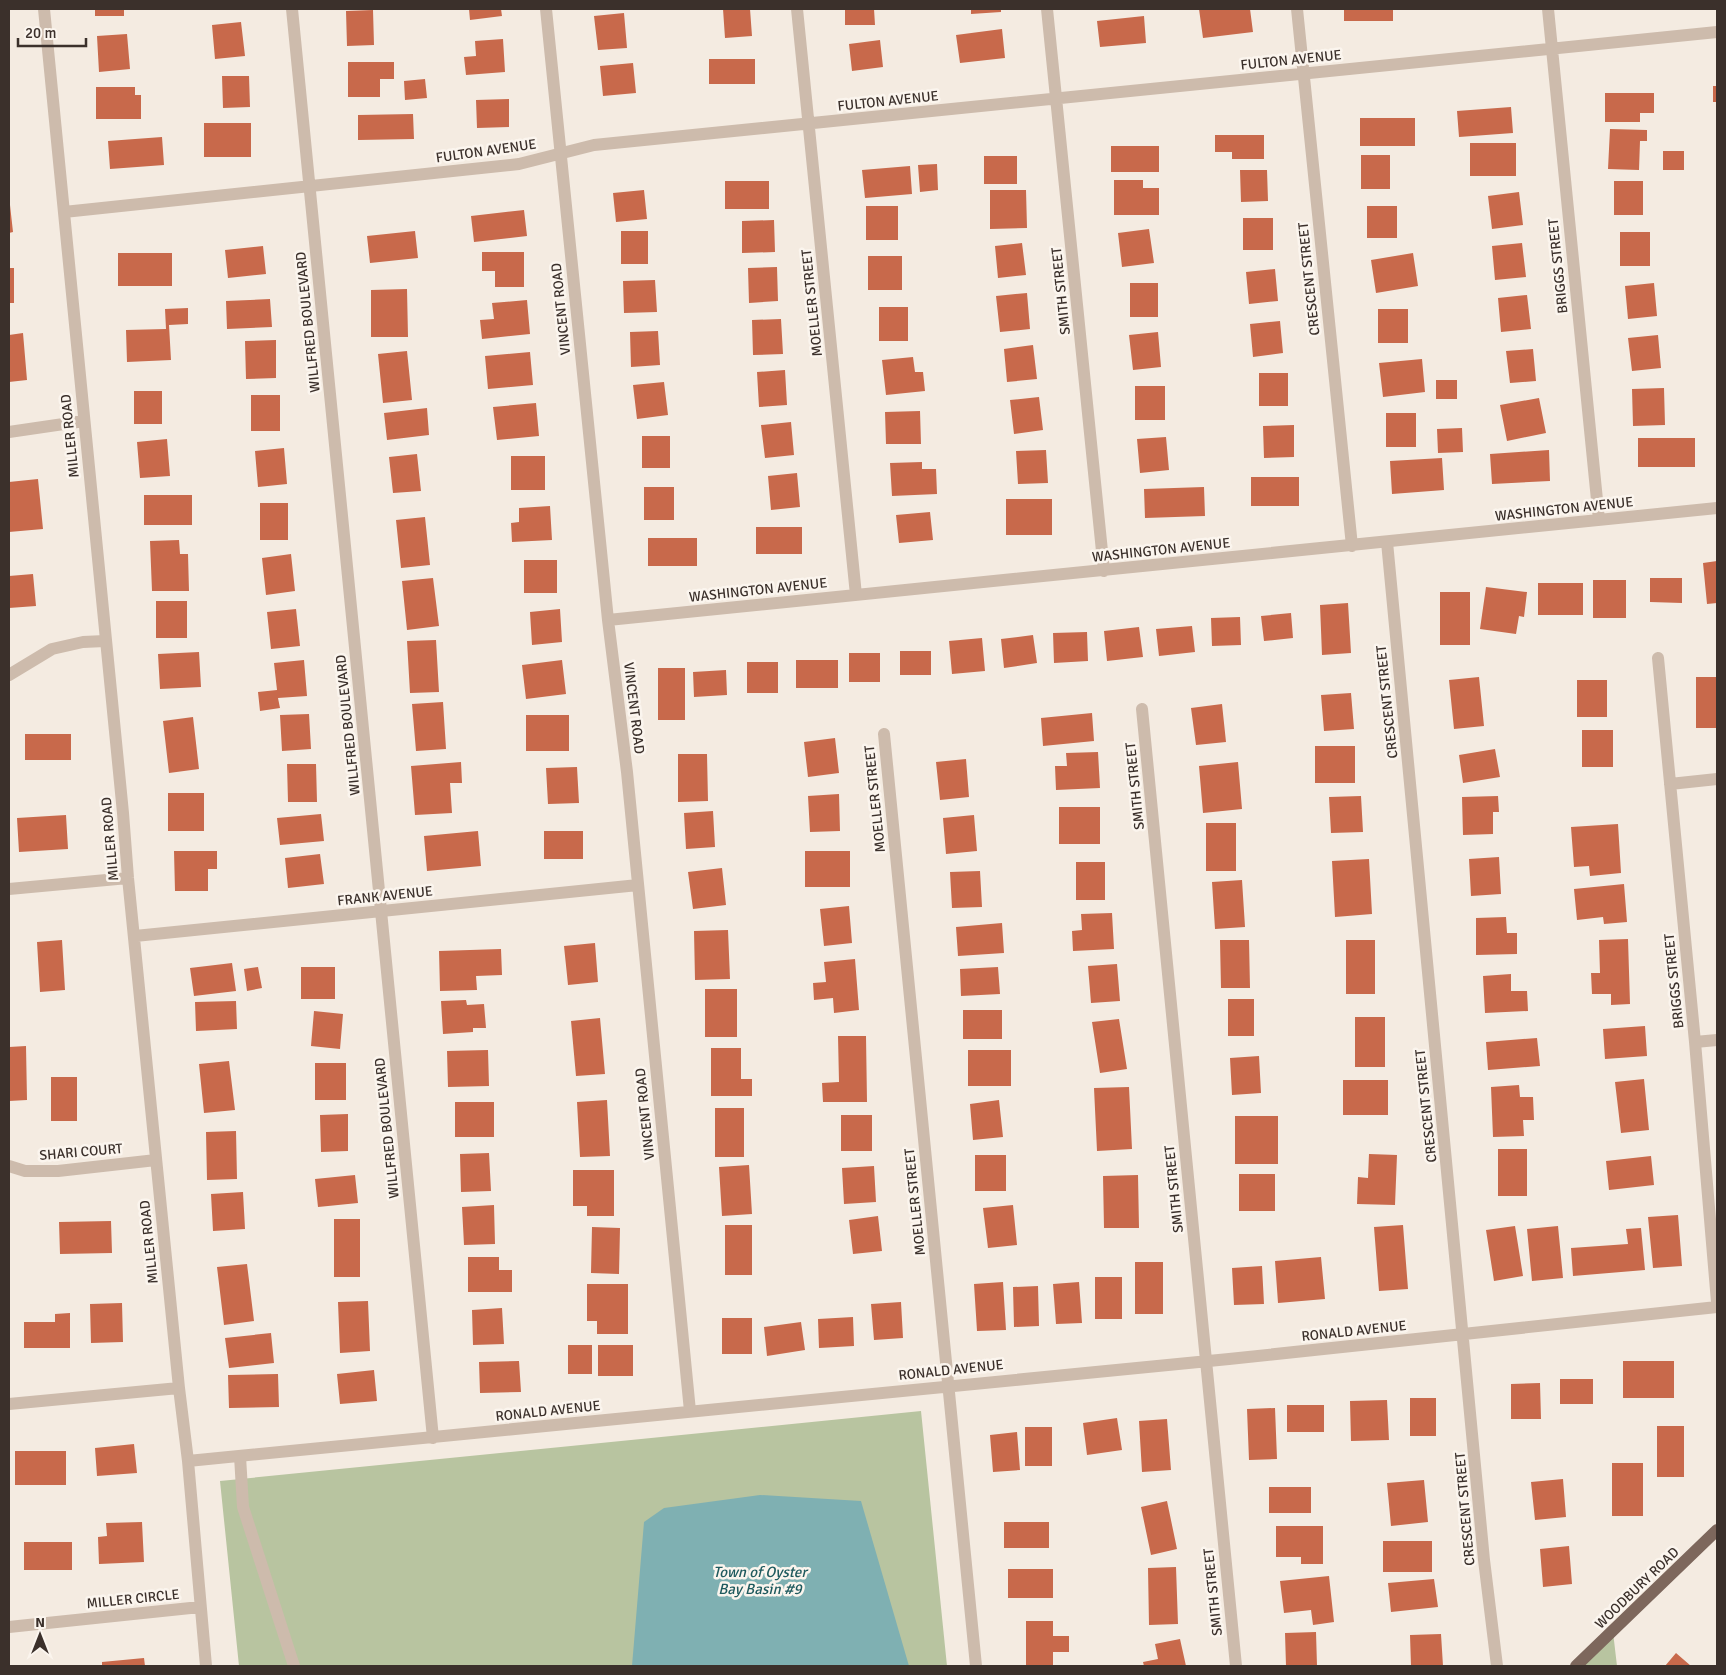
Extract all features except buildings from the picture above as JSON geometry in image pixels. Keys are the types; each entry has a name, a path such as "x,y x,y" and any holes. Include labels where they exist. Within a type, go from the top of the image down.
{"main road":[{"name":"WOODBURY ROAD","path":"1576,1666 1717,1530"}],"street":[{"name":"MILLER ROAD","path":"44,9 128,878 188,1461 206,1666"},
{"name":"WILLFRED BOULEVARD","path":"292,9 433,1438"},
{"name":"VINCENT ROAD","path":"546,9 608,620 627,772 690,1412"},
{"name":"MOELLER STREET","path":"797,9 856,595"},
{"name":"SMITH STREET","path":"1047,9 1104,570"},
{"name":"CRESCENT STREET","path":"1297,9 1352,546"},
{"name":"BRIGGS STREET","path":"1548,9 1599,520"},
{"name":"FULTON AVENUE","path":"64,212 519,164 594,145 1717,32"},
{"path":"9,432 84,422"},
{"name":"WASHINGTON AVENUE","path":"608,620 1717,508"},
{"name":"CRESCENT STREET","path":"1387,542 1484,1560 1497,1666"},
{"path":"9,675 52,649 83,642 105,641"},
{"name":"BRIGGS STREET","path":"1658,658 1695,1042 1717,1302"},
{"name":"SMITH STREET","path":"1142,709 1236,1666"},
{"name":"MOELLER STREET","path":"884,734 976,1666"},
{"path":"1670,784 1717,779"},
{"path":"9,889 128,878"},
{"name":"FRANK AVENUE","path":"135,936 638,885"},
{"path":"1695,1042 1717,1040"},
{"name":"SHARI COURT","path":"9,1166 25,1171 58,1171 156,1160"},
{"name":"RONALD AVENUE","path":"188,1461 1206,1361 1717,1307"},
{"path":"9,1404 179,1388"},
{"path":"240,1456 243,1507 294,1666"},
{"name":"MILLER CIRCLE","path":"9,1627 200,1607"}],"green space":[{"path":"921,1411 947,1666 239,1666 220,1481"},
{"path":"1613,1632 1617,1666 1576,1666"}],"water":[{"name":"Town of Oyster Bay Basin #9","path":"760,1495 861,1501 909,1666 632,1666 644,1522 664,1508"}]}
